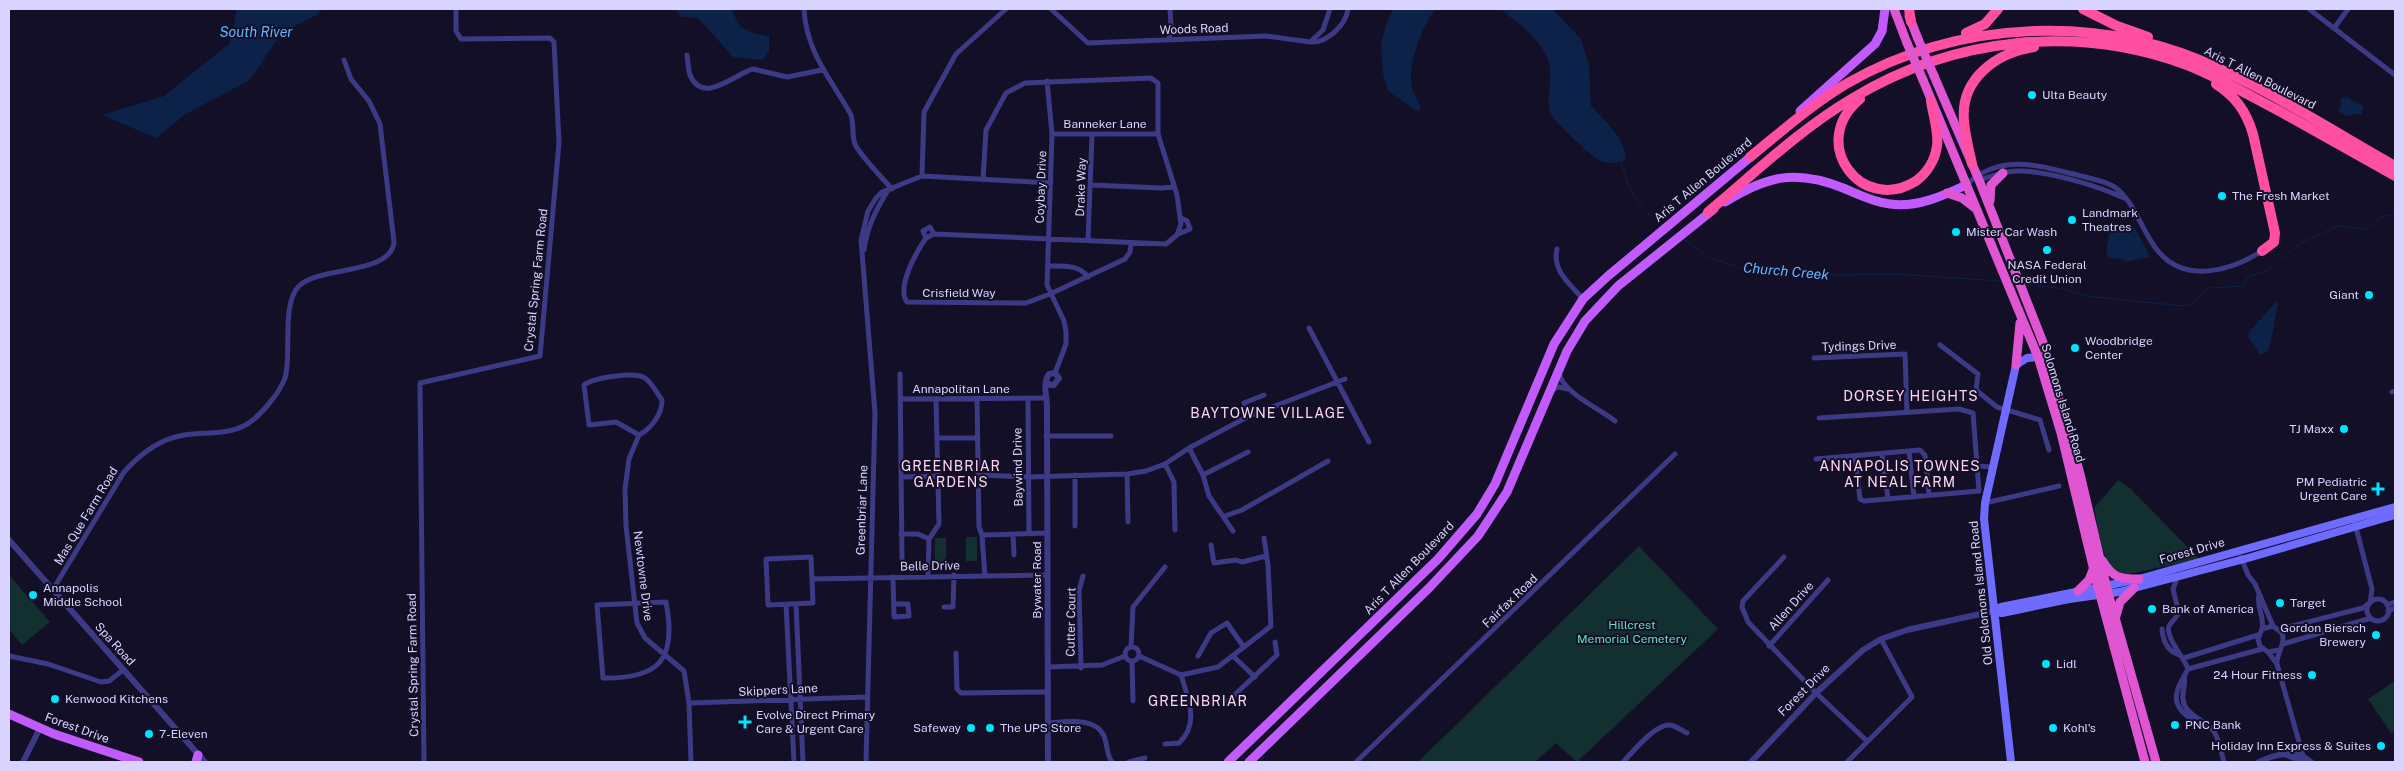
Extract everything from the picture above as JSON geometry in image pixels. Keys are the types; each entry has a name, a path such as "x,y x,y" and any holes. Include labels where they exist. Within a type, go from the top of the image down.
{"highway":[{"name":"Solomons Island Road","path":"1894,9 2038,357 2061,433 2093,570 2116,619 2156,762"},
{"path":"1907,9 1911,22"},
{"path":"1930,47 1979,28 1990,20 1998,9"},
{"path":"2084,9 2117,26 2185,51 2220,69"},
{"name":"Solomons Island Road","path":"1911,22 1978,177 2047,353 2068,429 2097,552 2103,590 2145,762"},
{"name":"Aris T Allen Boulevard","path":"1750,157 1809,109 1846,85 1904,56 1930,47 1982,35 2009,32 2084,33 2146,43 2191,57 2220,69 2369,156 2395,176"},
{"name":"Aris T Allen Boulevard","path":"1706,214 1817,122 1854,97 1892,78 1935,60 1985,47 2056,41 2136,50 2188,66 2248,94 2369,156 2395,164"},
{"path":"1972,164 1964,112 1969,91 1986,67 2002,56 2023,49 2091,44"},
{"path":"2188,66 2233,96 2244,110 2249,121 2275,233 2274,242 2262,251"},
{"path":"1892,78 1854,103 1842,119 1839,128 1839,149 1842,160 1847,169 1860,182 1870,187 1890,190 1910,184 1925,173 1931,165 1937,147 1931,101"},
{"path":"2369,156 2395,180"},
{"path":"1992,214 1989,188 2003,173"},
{"path":"1966,185 1978,177"},
{"path":"1947,193 1962,198 1976,209"},
{"path":"2015,304 2030,325 2039,347 2047,353"},
{"path":"2016,365 2021,333 2020,315"},
{"path":"2038,357 2042,359 2054,398 2068,429"},
{"path":"2097,552 2108,570 2115,576 2121,579 2139,579"},
{"path":"2078,591 2089,580 2093,570"},
{"path":"2116,619 2120,602 2134,588"}],"main road":[{"path":"1750,157 1869,50 1882,31 1885,9"},
{"name":"Aris T Allen Boulevard","path":"1228,762 1419,578 1477,514 1499,476 1554,344 1583,300 1647,243 1750,157"},
{"path":"1706,214 1754,185 1781,177 1817,179 1891,204 1913,204 1966,185"},
{"name":"Aris T Allen Boulevard","path":"1249,762 1436,582 1478,536 1507,492 1548,394 1576,334 1596,308 1618,286 1706,214"},
{"path":"2016,365 2028,358 2038,357"},
{"name":"Old Solomons Island Road","path":"2011,762 1984,519 1985,503 2016,365"},
{"name":"Forest Drive","path":"1994,611 2001,607 2078,591 2134,588 2242,560 2355,523 2395,507"},
{"name":"Forest Drive","path":"1994,611 2002,613 2103,590 2238,551 2395,515"},
{"name":"Forest Drive","path":"9,714 79,744 139,762"}],"street":[{"name":"Crystal Spring Farm Road","path":"424,762 420,383 540,356 560,143 554,42 550,38 461,39 456,31 456,9"},
{"path":"804,9 804,24 811,49 822,70 852,116 855,144 890,190 922,176 1051,183"},
{"path":"922,176 922,125 924,112 956,54 1006,9"},
{"name":"Woods Road","path":"1051,9 1088,43 1266,36 1310,42"},
{"path":"1169,40 1172,26 1170,9"},
{"path":"1310,42 1323,30 1330,9"},
{"path":"1310,42 1322,41 1329,36 1345,19 1348,9"},
{"path":"2309,9 2335,27 2395,75"},
{"path":"2335,27 2348,9"},
{"path":"687,55 690,74 700,86 707,88 728,83 753,69 787,77 822,70"},
{"name":"Mas Que Farm Road","path":"52,591 124,472 140,455 160,443 176,437 216,434 241,427 255,419 264,409 285,378 290,316 294,294 299,286 312,279 378,261 388,255 392,249 394,242 389,186 380,124 369,101 351,79 344,60"},
{"path":"983,180 986,130 1006,93 1025,83 1152,78 1158,84 1159,91 1158,134 1181,218 1182,224 1178,234"},
{"name":"Coybay Drive","path":"1047,81 1052,134 1047,285 1050,294"},
{"name":"Banneker Lane","path":"1052,134 1158,134"},
{"name":"Drake Way","path":"1088,241 1092,185 1092,134"},
{"path":"1978,177 2010,164 2026,163 2104,182 2116,187 2127,200 2158,251 2170,263 2178,267 2215,271 2239,264 2262,251"},
{"path":"1978,177 2024,171 2045,174 2112,193 2127,200"},
{"path":"1092,185 1174,187"},
{"name":"Greenbriar Lane","path":"866,762 875,412 862,258 869,225 874,212 890,190"},
{"path":"934,234 930,227 926,227 923,235 926,238 934,234 1131,244 1166,244 1178,234 1190,229 1190,225 1181,218"},
{"name":"Crisfield Way","path":"926,238 916,252 903,289 904,298 907,302 1026,303 1050,294"},
{"path":"1055,373 1066,344 1066,332 1064,321 1050,294 1125,259 1130,252 1131,244"},
{"path":"1557,249 1555,257 1558,271 1583,300"},
{"path":"1048,266 1076,267 1088,277"},
{"path":"1309,328 1369,442"},
{"path":"1940,345 1978,374 1976,390 1997,407 2040,420 2049,450"},
{"name":"Tydings Drive","path":"1814,358 1906,354 1907,412"},
{"path":"1559,370 1561,380 1568,389 1616,421"},
{"path":"1055,373 1059,380 1054,385 1048,383 1049,374 1055,373"},
{"name":"Annapolitan Lane","path":"900,374 900,399 1047,398"},
{"name":"Newtowne Drive","path":"639,435 616,422 589,425 584,385 589,381 638,375 645,378 662,400 662,410 645,432 639,435 629,459 625,489 626,526 637,623 645,638 684,671 689,703 691,762"},
{"path":"978,475 1029,477 1127,474 1146,471 1165,464 1189,448 1249,416 1345,378"},
{"name":"Bywater Road","path":"1048,383 1044,388 1047,398 1048,762"},
{"path":"1548,394 1558,387 1568,389"},
{"path":"1249,416 1244,403 1264,395"},
{"path":"900,399 902,560"},
{"path":"977,399 979,527 982,536 985,576"},
{"name":"Baywind Drive","path":"1028,399 1029,534"},
{"path":"928,575 929,539 939,524 936,400"},
{"path":"1819,418 1958,409 1973,413 1979,491 1864,501 1860,499 1855,456"},
{"path":"1046,436 1111,436"},
{"path":"938,438 978,438"},
{"path":"1189,448 1203,476 1209,496 1225,516 1233,531"},
{"path":"1816,459 1920,450 1925,456 1929,495"},
{"path":"1909,451 1914,497"},
{"path":"1203,476 1248,452"},
{"name":"Fairfax Road","path":"1356,762 1676,454"},
{"path":"1882,454 1888,498"},
{"path":"1225,516 1242,510 1328,461"},
{"path":"1165,464 1174,482 1175,530"},
{"path":"1978,466 1993,467"},
{"path":"1127,474 1128,522"},
{"path":"1075,475 1075,526"},
{"path":"902,477 938,476"},
{"path":"1985,503 2059,486"},
{"path":"2355,523 2372,589 2379,599 2387,604 2395,602"},
{"path":"902,534 918,534 929,539"},
{"path":"1013,534 1014,555"},
{"path":"982,536 1048,534"},
{"path":"1131,647 1137,650 1139,656 1181,675 1218,666 1271,626 1264,538"},
{"name":"Spa Road","path":"9,540 123,670 197,759 205,762"},
{"path":"1212,545 1214,563 1236,560 1242,562 1266,556"},
{"path":"2238,551 2273,626 2280,630 2284,636 2277,664"},
{"path":"811,557 813,603 796,604 768,605 766,559 811,557"},
{"path":"1784,557 1743,601 1742,607 1748,622 1769,646 1867,741"},
{"path":"1125,656 1126,651 1131,647 1133,607 1165,568"},
{"name":"Belle Drive","path":"812,578 870,579 928,575 1048,575"},
{"path":"944,608 953,607 954,575"},
{"name":"Cutter Court","path":"1081,668 1079,590 1083,576"},
{"path":"2178,576 2173,589 2178,613 2169,628 2169,634 2188,669"},
{"path":"894,577 894,604"},
{"name":"Allen Drive","path":"1769,646 1828,580"},
{"path":"2371,618 2367,610 2372,589"},
{"path":"2259,594 2258,602 2263,618 2262,629 2258,635 2258,643 2277,664 2304,759"},
{"path":"2280,630 2354,610 2379,599"},
{"path":"666,602 670,638 666,655 646,674 622,678 602,678 596,605 666,602"},
{"path":"786,604 794,762"},
{"path":"796,604 803,762"},
{"path":"2387,604 2388,611"},
{"path":"2283,644 2371,618 2381,620 2388,611 2395,608"},
{"name":"Forest Drive","path":"1751,762 1816,693 1863,650 1881,638 1907,630 1994,611"},
{"path":"1198,656 1202,645 1211,634 1227,623 1243,646"},
{"path":"2262,629 2273,626"},
{"path":"2162,629 2166,644 2174,654 2182,656 2258,635"},
{"path":"1847,762 1912,697 1881,638"},
{"path":"1227,702 1277,656 1275,642"},
{"path":"2224,762 2214,730 2201,721 2184,704 2182,694 2184,676 2188,669 2262,649"},
{"path":"2268,652 2279,650"},
{"path":"956,653 957,689 961,693 1048,692"},
{"path":"9,656 48,664 101,682 109,681 123,670"},
{"path":"1048,667 1081,668 1102,665 1125,656"},
{"path":"1125,656 1132,661"},
{"path":"1132,661 1139,656"},
{"path":"1233,656 1255,677"},
{"path":"1132,661 1133,701"},
{"path":"1165,744 1179,743 1191,728 1193,716 1181,675"},
{"name":"Skippers Lane","path":"689,703 790,698 867,697"},
{"path":"1047,723 1089,723 1104,734 1107,754 1112,762"},
{"path":"1623,762 1654,731 1663,726 1673,725 1687,733"},
{"path":"23,762 40,728"},
{"path":"2288,754 2297,746 2298,738"},
{"path":"2258,762 2268,757 2288,754 2311,762"},
{"path":"1129,762 1145,758"}],"green space":[{"path":"2118,480 2130,488 2199,559 2124,575 2116,570 2105,556 2099,537 2094,508"},
{"path":"966,537 977,537 977,561 966,561"},
{"path":"935,538 946,538 946,562 935,562"},
{"name":"Hillcrest Memorial Cemetery","path":"1639,546 1718,629 1577,762 1556,743 1535,762 1418,762"},
{"path":"9,575 50,622 22,645 9,629"},
{"path":"2395,681 2395,731 2391,733 2368,699"}],"water":[{"name":"South River","path":"237,9 322,9 317,15 282,32 250,80 186,114 156,138 102,115 164,96 230,43"},
{"path":"674,9 732,9 738,22 749,32 769,36 769,52 763,60 733,57 698,18 682,17"},
{"path":"1393,9 1435,9 1421,36 1412,68 1412,88 1421,110 1415,110 1388,91 1383,73 1381,44"},
{"path":"1500,9 1552,9 1581,39 1589,66 1591,106 1618,137 1625,152 1626,160 1606,163 1599,160 1581,146 1552,116 1549,105 1550,70 1546,55 1531,35"},
{"path":"2345,96 2363,106 2362,114 2354,113 2351,116 2348,114 2348,117 2337,110 2340,108 2341,98 2346,98"},
{"path":"2134,226 2150,257 2125,262 2123,259 2109,258 2106,252 2110,229 2113,231 2121,227 2133,228"},
{"path":"2276,302 2278,304 2270,346 2266,352 2260,355 2248,337 2249,332"}],"waterway":[{"name":"Church Creek","path":"1621,161 1635,197 1647,212 1662,225"},
{"path":"2026,284 2064,289 2086,296 2183,306 2193,303 2209,288 2244,286 2247,277 2268,270 2301,243 2338,226 2368,228 2381,217 2395,214"},
{"name":"Church Creek","path":"1669,230 1676,235"},
{"name":"Church Creek","path":"1682,238 1709,257 1749,271 1788,269 1832,275 1897,274 2000,281"}],"place":[{"name":"Ulta Beauty","path":"2032,95"},
{"name":"The Fresh Market","path":"2222,196"},
{"name":"Landmark Theatres","path":"2072,220"},
{"name":"Mister Car Wash","path":"1956,232"},
{"name":"NASA Federal Credit Union","path":"2047,250"},
{"name":"Giant","path":"2369,295"},
{"name":"Woodbridge Center","path":"2075,348"},
{"name":"TJ Maxx","path":"2344,429"},
{"name":"PM Pediatric Urgent Care","path":"2378,489"},
{"name":"Annapolis Middle School","path":"33,595"},
{"name":"Target","path":"2280,603"},
{"name":"Bank of America","path":"2152,609"},
{"name":"Gordon Biersch Brewery","path":"2376,635"},
{"name":"Lidl","path":"2046,664"},
{"name":"24 Hour Fitness","path":"2312,675"},
{"name":"Kenwood Kitchens","path":"55,699"},
{"name":"Evolve Direct Primary Care & Urgent Care","path":"745,722"},
{"name":"PNC Bank","path":"2175,725"},
{"name":"Safeway","path":"971,728"},
{"name":"The UPS Store","path":"990,728"},
{"name":"Kohl's","path":"2053,728"},
{"name":"7-Eleven","path":"149,734"},
{"name":"Holiday Inn Express & Suites","path":"2381,746"}],"district":[{"name":"DORSEY HEIGHTS","path":"1911,396"},
{"name":"BAYTOWNE VILLAGE","path":"1268,413"},
{"name":"GREENBRIAR GARDENS","path":"951,474"},
{"name":"ANNAPOLIS TOWNES AT NEAL FARM","path":"1900,474"},
{"name":"GREENBRIAR","path":"1198,701"}]}
